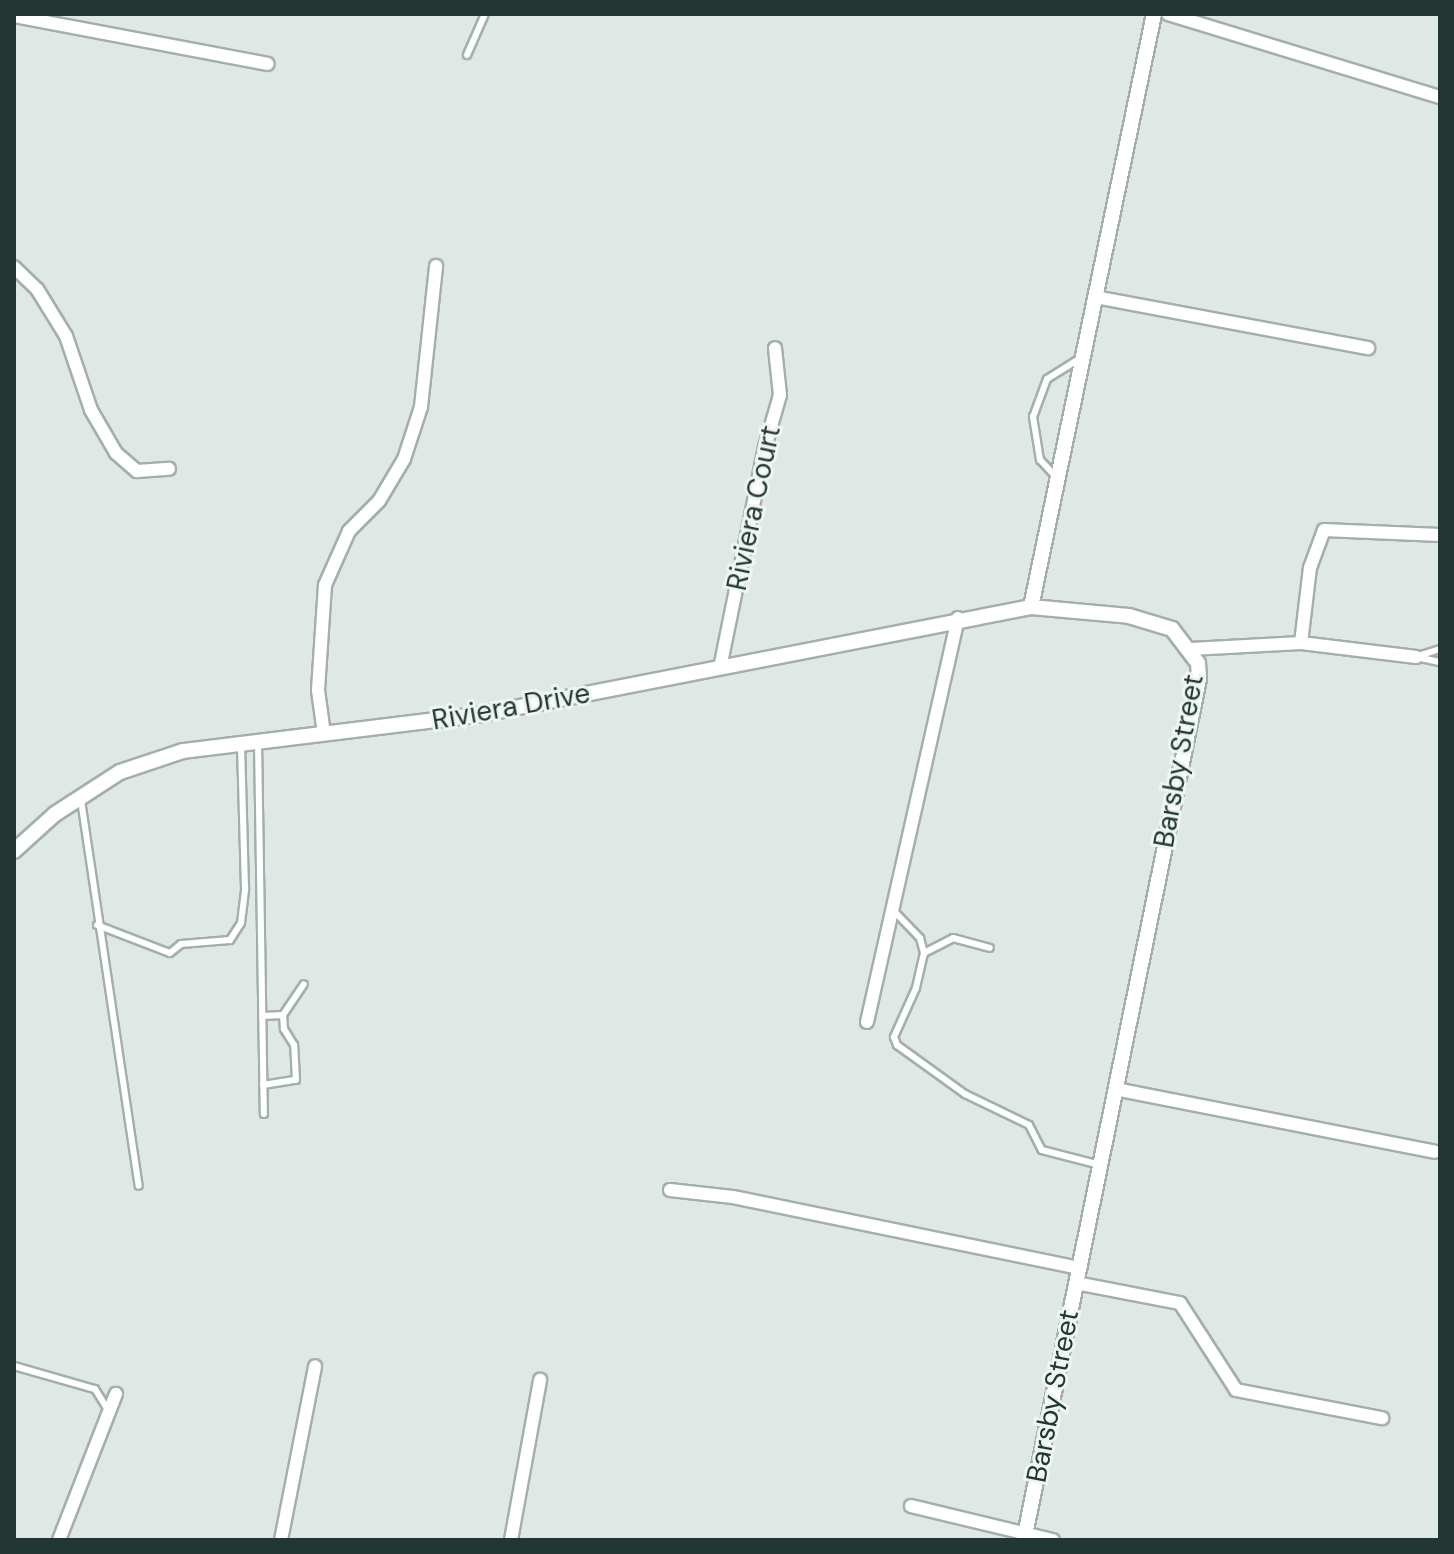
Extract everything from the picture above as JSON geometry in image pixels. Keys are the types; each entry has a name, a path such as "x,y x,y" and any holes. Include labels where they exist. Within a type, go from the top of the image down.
{"street":[{"path":"1031,607 1154,14"},
{"path":"1168,14 1440,97"},
{"path":"14,16 267,64"},
{"path":"324,734 318,690 325,585 349,531 379,501 404,459 421,407 436,266"},
{"path":"14,267 37,289 66,336 91,410 116,453 137,471 169,469"},
{"path":"1095,297 1368,348"},
{"name":"Riviera Court","path":"720,668 765,447 780,395 775,348"},
{"path":"1301,643 1310,568 1324,530 1440,535"},
{"name":"Riviera Drive","path":"14,851 80,796 120,772 171,755 482,715 958,618 1031,607"},
{"name":"Barsby Street","path":"1025,1537 1199,679 1191,649 1172,629 1153,621 1031,607"},
{"path":"867,1022 958,618"},
{"path":"1191,649 1301,643 1416,657"},
{"path":"1115,1089 1435,1152"},
{"path":"670,1190 733,1197 1078,1276 1180,1303 1236,1390 1382,1418"},
{"path":"281,1540 315,1366"},
{"path":"511,1540 540,1380"},
{"path":"59,1540 116,1394"},
{"path":"911,1506 1025,1537 1053,1540"}],"lane":[{"path":"467,55 485,14"},
{"path":"1058,479 1040,460 1033,417 1047,379 1083,358"},
{"path":"1416,657 1440,649"},
{"path":"1416,657 1440,662"},
{"path":"258,742 264,1114"},
{"path":"97,925 170,953 181,944 230,940 241,923 245,888 241,744"},
{"path":"80,796 97,925 139,1186"},
{"path":"893,910 920,938 924,953 916,988 894,1037 897,1045 965,1094 1029,1125 1042,1150 1100,1165"},
{"path":"924,953 953,938 990,948"},
{"path":"283,1015 304,984"},
{"path":"262,1016 283,1015"},
{"path":"263,1085 296,1080 294,1045 283,1015"},
{"path":"14,1366 95,1389 109,1411"}]}
